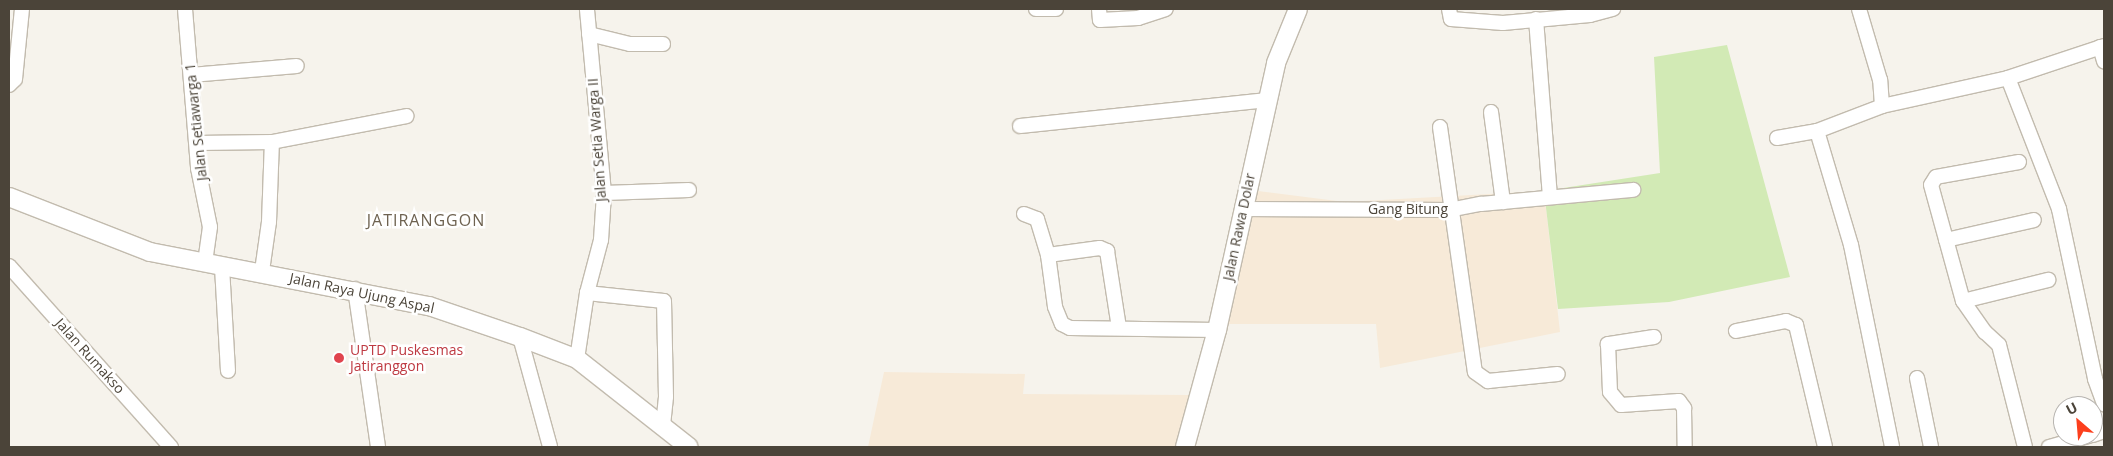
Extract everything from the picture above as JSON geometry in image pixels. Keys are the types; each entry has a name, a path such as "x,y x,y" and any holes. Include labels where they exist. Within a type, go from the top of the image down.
{"street":[{"path":"9,85 15,79 22,9"},
{"name":"Jalan Setiawarga 1","path":"185,9 197,143 210,227 228,371"},
{"name":"Jalan Setia Warga II","path":"577,360 587,293 601,240 604,192 587,9"},
{"path":"1036,9 1056,9"},
{"path":"1099,9 1100,20 1138,18 1166,9"},
{"name":"Jalan Rawa Dolar","path":"1185,447 1217,330 1242,209 1276,63 1298,9"},
{"path":"1449,9 1451,19 1503,24 1536,19 1590,15 1613,9"},
{"path":"1859,9 1880,80 1882,106"},
{"path":"1536,19 1550,196"},
{"path":"588,34 630,44 664,44"},
{"path":"1777,138 1816,131 1882,106 2008,78 2102,46 2104,61"},
{"path":"191,75 297,66"},
{"path":"2008,78 2059,209 2100,377 2104,404"},
{"path":"1020,126 1268,100"},
{"path":"1491,112 1503,202"},
{"path":"197,143 272,142 407,116"},
{"path":"1440,127 1450,210 1475,372 1488,381 1558,374"},
{"path":"1816,131 1851,245 1892,447"},
{"path":"262,271 269,222 272,142"},
{"path":"2019,162 1932,180 1963,301 1985,332 1999,345 2025,447"},
{"path":"604,192 689,190"},
{"name":"Gang Bitung","path":"1242,209 1450,210 1550,196 1633,190"},
{"name":"Jalan Raya Ujung Aspal","path":"9,197 150,252 214,266 262,271 355,289 429,306 520,337 577,360 663,424 689,447"},
{"path":"1024,214 1037,219 1048,255 1055,307 1062,324 1070,328 1217,330"},
{"path":"1946,240 2034,220"},
{"path":"1048,255 1100,248 1106,251 1119,328"},
{"name":"Jalan Rumakso","path":"9,266 172,447"},
{"path":"1963,301 2048,280"},
{"path":"355,289 378,447"},
{"path":"587,293 664,301 666,397 663,424"},
{"path":"1736,331 1786,322 1796,325 1825,447"},
{"path":"520,337 550,447"},
{"path":"1654,337 1608,344 1610,392 1621,404 1679,401 1684,408 1685,447"},
{"path":"1917,378 1931,447"}],"shaded area":[{"path":"1258,191 1345,202 1544,191 1560,332 1380,368 1376,324 1224,324"},
{"path":"884,372 1025,374 1023,394 1190,395 1179,447 868,447"}],"green space":[{"path":"1727,45 1790,277 1669,302 1558,309 1544,191 1660,173 1654,57"}],"place":[{"name":"UPTD Puskesmas Jatiranggon","path":"339,358"}],"district":[{"name":"JATIRANGGON","path":"426,220"}]}
